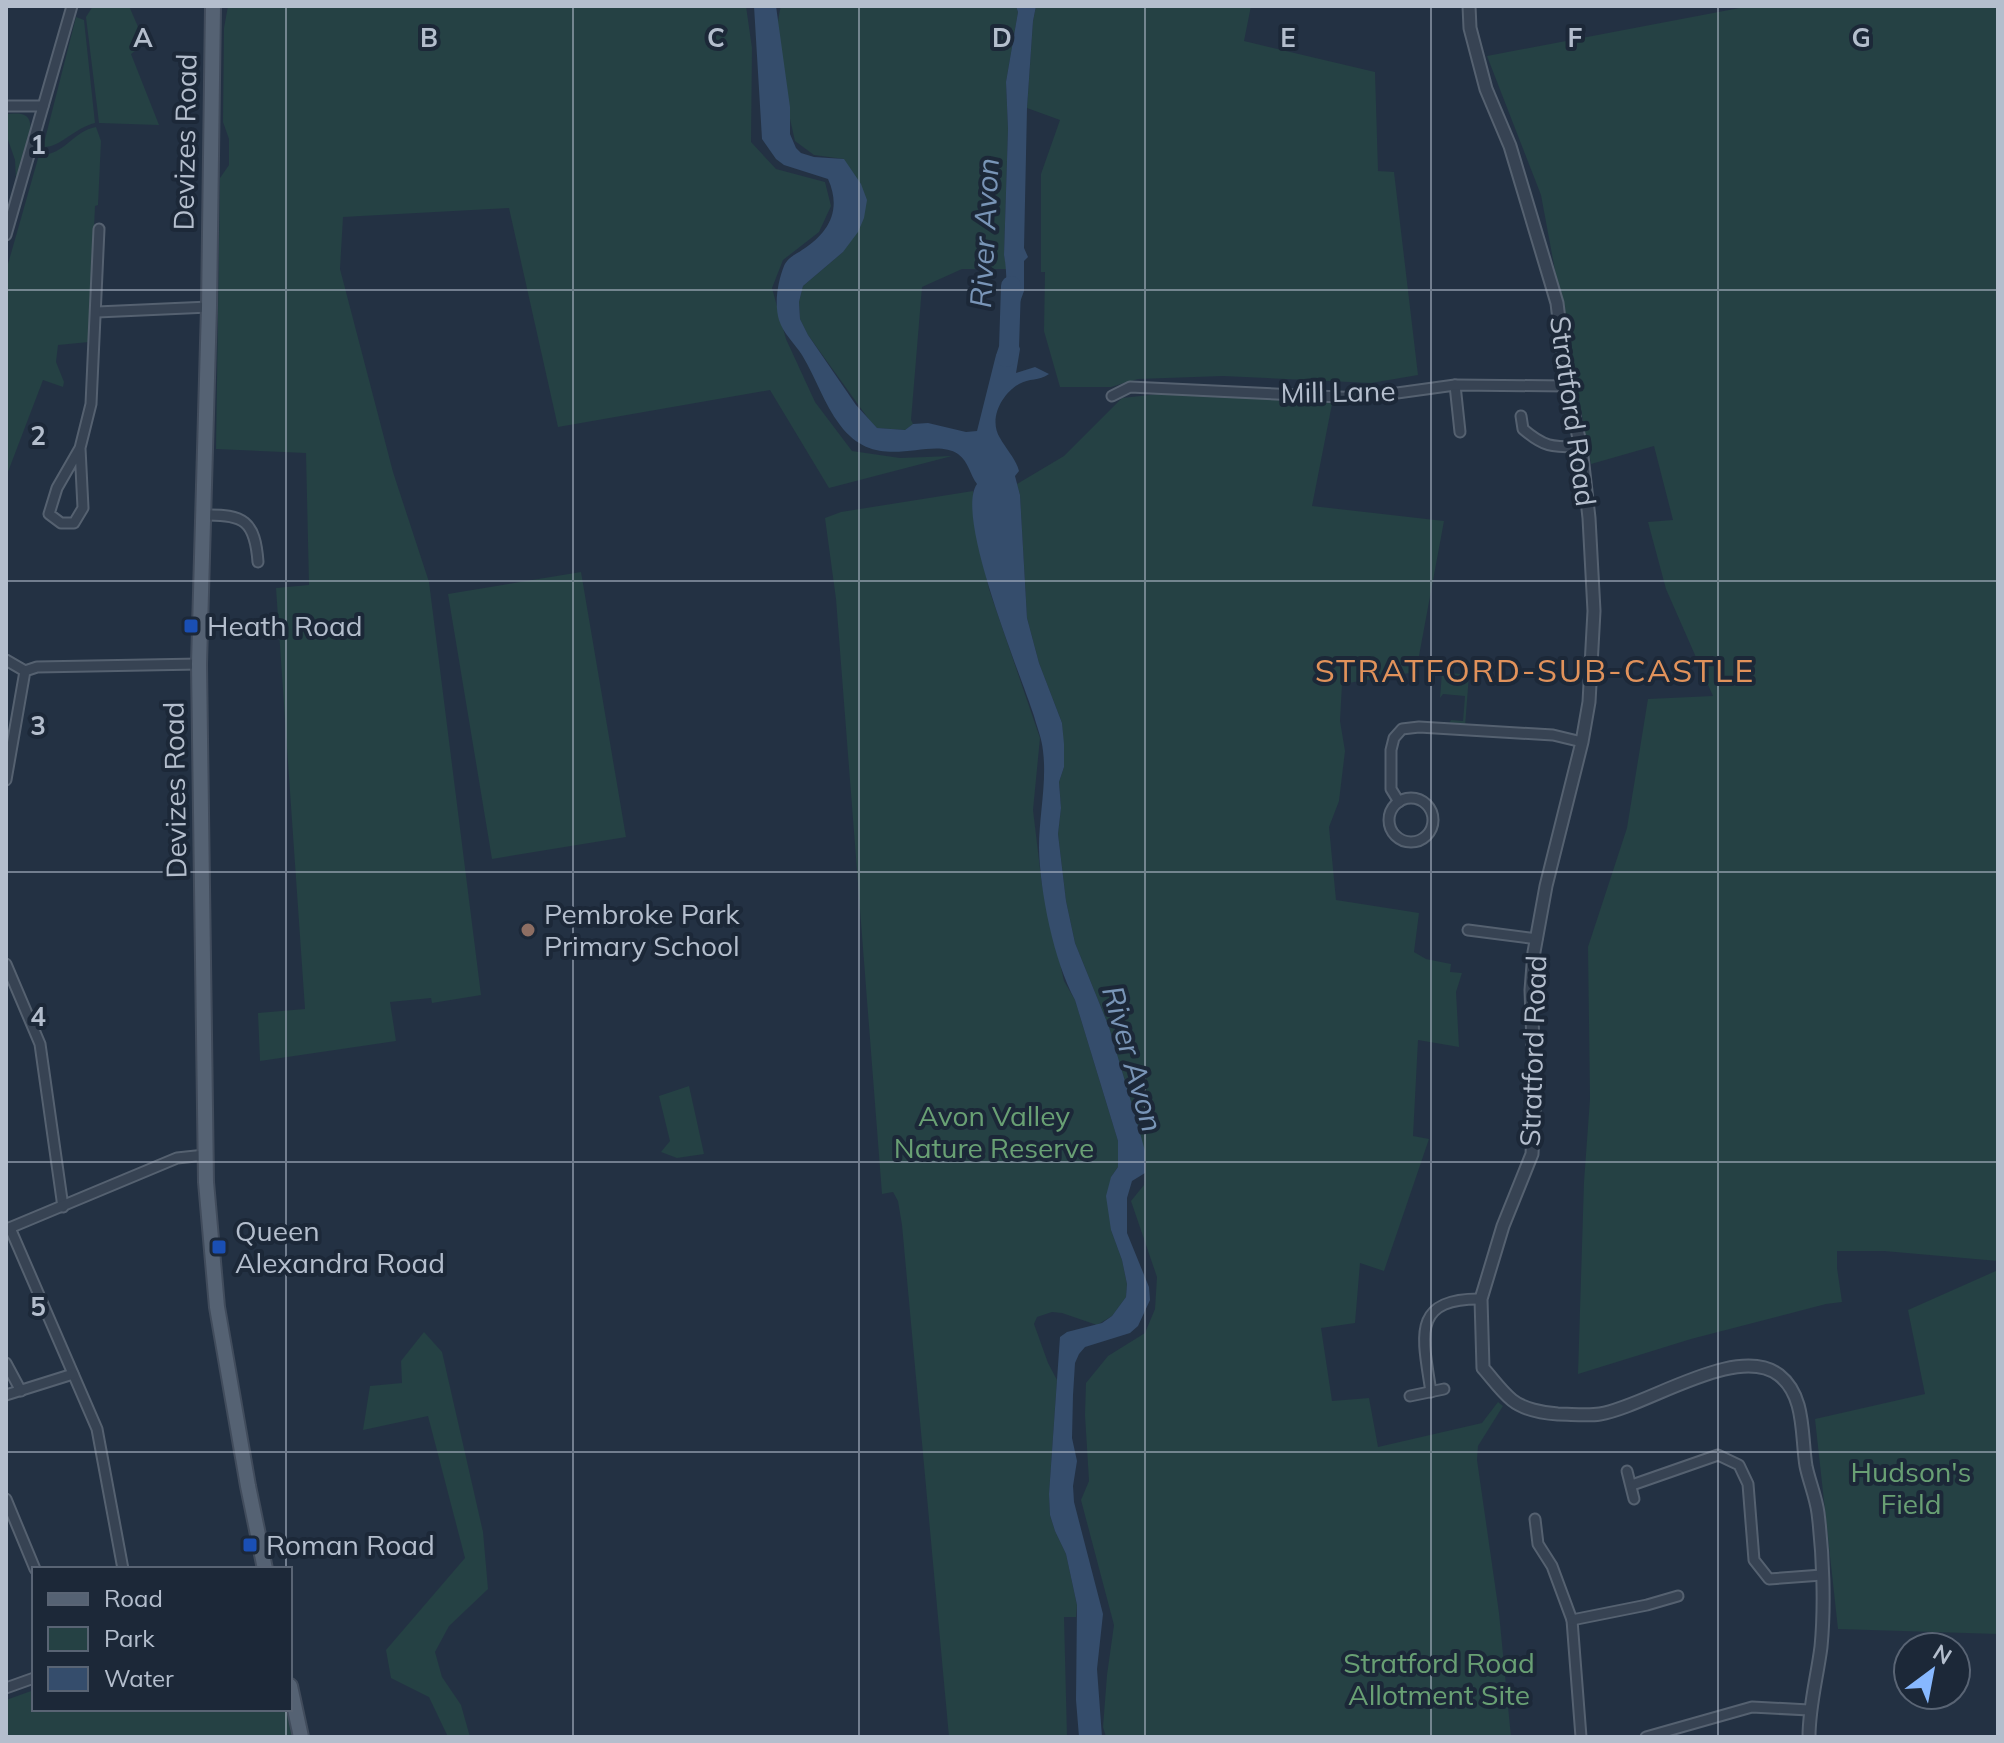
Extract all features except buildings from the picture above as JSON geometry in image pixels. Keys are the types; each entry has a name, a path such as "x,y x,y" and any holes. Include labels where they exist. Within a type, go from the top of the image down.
{"main road":[{"name":"Devizes Road","path":"213,6 209,307 199,664 205,1155 216,1297 265,1567"},
{"path":"292,1695 301,1737"}],"street":[{"path":"6,235 72,6"},
{"name":"Stratford Road","path":"1469,6 1470,28 1486,89 1510,146 1557,303 1567,386 1581,447 1594,611 1589,702 1546,886 1531,990 1535,1097 1532,1154 1503,1226 1481,1299 1483,1368 1513,1401 1544,1413 1600,1414 1724,1369 1748,1365 1762,1366 1776,1372 1793,1392 1798,1406 1806,1467 1818,1511 1822,1575 1821,1647 1809,1710 1809,1737"},
{"path":"6,106 43,106"},
{"path":"80,448 83,508 74,523 61,523 49,514 57,488 80,448 91,404 99,229"},
{"path":"97,312 209,307"},
{"path":"1455,385 1460,432"},
{"name":"Mill Lane","path":"1112,396 1130,387 1361,398 1455,385 1567,386"},
{"path":"1521,416 1523,429 1538,443 1548,447 1581,447"},
{"path":"204,515 233,516 250,526 257,541 258,562"},
{"path":"6,660 25,671 37,667 199,664"},
{"path":"6,780 25,671"},
{"path":"1399,802 1391,789 1391,750 1394,738 1402,729 1419,727 1553,735 1582,742"},
{"path":"1413,798 1429,808 1432,824 1420,840 1404,841 1391,828 1390,813 1399,802 1413,798"},
{"path":"1468,930 1537,939"},
{"path":"6,964 40,1044 63,1207"},
{"path":"123,1567 97,1429 8,1229 177,1158 205,1155"},
{"path":"1431,1392 1423,1345 1428,1319 1442,1303 1457,1299 1481,1299"},
{"path":"6,1363 21,1391"},
{"path":"6,1395 73,1374"},
{"path":"1410,1396 1444,1389"},
{"path":"1632,1485 1718,1455 1739,1465 1748,1484 1754,1560 1769,1579 1822,1575"},
{"path":"1627,1471 1634,1499"},
{"path":"9,1496 34,1567"},
{"path":"1535,1519 1538,1544 1552,1566 1572,1620 1581,1737"},
{"path":"1572,1620 1678,1596"},
{"path":"6,1688 32,1679"},
{"path":"1646,1737 1671,1733 1752,1707 1809,1710"}],"green space":[{"path":"93,6 129,6 145,43 131,54 159,125 99,123 86,17"},
{"path":"228,6 746,6 752,48 751,142 776,169 825,182 831,206 819,232 783,260 772,288 786,339 815,402 852,451 900,458 952,456 829,488 770,390 558,427 509,208 343,217 340,269 393,472 429,582 481,995 432,1003 431,998 390,1002 396,1041 260,1061 258,1013 305,1009 276,588 309,585 306,453 216,449 220,178 229,165 229,139 223,122 224,28"},
{"path":"781,6 1016,6 1018,12 1006,82 1008,129 1004,255 1007,269 962,269 922,287 913,424 905,430 877,428 870,421 808,335 800,319 799,302 803,286 843,252 844,159 814,155 795,141 778,55"},
{"path":"1036,6 1251,6 1244,41 1375,72 1378,171 1394,172 1418,375 1371,383 1223,376 1138,379 1111,387 1060,387 1044,331 1041,174 1060,120 1027,108"},
{"path":"1750,6 1998,6 1998,1261 1884,1251 1837,1251 1842,1302 1691,1339 1578,1374 1590,1099 1588,947 1627,828 1648,699 1713,696 1666,589 1648,522 1673,520 1654,446 1591,464 1541,195 1487,56"},
{"path":"76,17 84,20 95,123 43,147"},
{"path":"6,114 21,114 29,121 30,136 16,179 15,160 6,134"},
{"path":"96,127 101,141 89,342 58,345 56,362 63,387 43,380 6,477 6,271 39,155 55,152 81,133"},
{"name":"Stratford Road Allotment Site","path":"1159,394 1333,399 1312,506 1444,521 1416,672 1342,684 1340,721 1345,751 1339,801 1329,827 1336,900 1419,913 1414,952 1426,959 1451,964 1450,972 1462,973 1456,992 1459,1047 1418,1040 1413,1136 1429,1139 1384,1271 1360,1263 1355,1323 1321,1328 1332,1401 1369,1398 1378,1447 1482,1423 1498,1402 1503,1406 1478,1446 1477,1460 1499,1613 1511,1737 1106,1737 1103,1727 1114,1625 1081,1500 1089,1481 1086,1383 1108,1356 1145,1333 1155,1309 1157,1277 1131,1201 1144,1185 1146,1164 1135,1115 1109,1027 1075,943 1066,901 1058,834 1061,808 1059,782 1064,767 1062,723 1039,663 1027,618 1017,484 1064,456 1122,398"},
{"name":"Avon Valley Nature Reserve","path":"973,491 975,527 989,589 1040,738 1033,810 1042,885 1064,981 1075,1000 1118,1141 1118,1167 1111,1177 1111,1230 1122,1260 1126,1297 1112,1316 1097,1325 1052,1312 1037,1317 1034,1324 1057,1380 1050,1515 1066,1554 1077,1605 1076,1617 1064,1617 1067,1737 949,1737 902,1225 898,1201 893,1192 882,1194 836,599 825,518 841,512"},
{"path":"581,572 626,837 492,859 448,594"},
{"path":"1442,672 1469,675 1465,727 1448,726 1451,720 1463,721 1465,696 1443,694 1440,698"},
{"path":"689,1086 704,1154 677,1158 661,1152 670,1141 659,1096"},
{"name":"Hudson's Field","path":"1998,1270 1998,1634 1838,1629 1815,1419 1925,1394 1908,1310"},
{"path":"424,1332 442,1352 483,1532 488,1589 449,1626 435,1652 442,1677 461,1705 470,1737 448,1737 429,1697 391,1678 386,1650 465,1558 428,1416 363,1430 370,1386 402,1383 401,1361"},
{"path":"32,1691 32,1711 286,1711 292,1737 6,1737 6,1700"}],"water":[{"path":"754,6 776,6 790,107 790,134 796,148 814,157 844,159 861,184 867,200 858,232 843,252 803,286 799,302 800,319 808,335 856,405 877,428 905,430 913,424 928,423 966,432 977,431 996,355 1007,343 1007,329 1017,330 1020,349 1016,373 1035,367 1049,374 1013,388 1002,400 996,423 1000,438 1019,471 1015,476 1020,495 1027,618 1039,663 1062,723 1064,767 1059,782 1061,808 1058,834 1066,901 1075,943 1109,1027 1145,1151 1145,1173 1132,1181 1127,1198 1127,1233 1149,1287 1150,1300 1138,1326 1130,1333 1085,1347 1075,1363 1072,1438 1077,1461 1074,1502 1103,1614 1097,1669 1102,1737 1079,1737 1076,1700 1077,1605 1066,1554 1050,1515 1049,1494 1060,1337 1067,1332 1102,1323 1112,1316 1126,1297 1127,1284 1111,1230 1106,1196 1111,1177 1118,1167 1118,1141 1075,1000 1055,947 1045,906 1039,848 1044,775 1042,742 982,561 974,528 972,501 977,484 965,461 946,449 886,452 855,440 834,417 802,355 781,325 777,299 784,266 826,228 834,201 828,179 784,165 762,139"},
{"path":"1016,6 1036,6 1027,108 1024,248 1028,257 1024,261 1024,291 1016,313 1009,313 1004,255 1008,129 1006,82 1018,12"}],"waterway":[{"name":"River Avon","path":"1006,357 1011,286"}],"place":[{"name":"Heath Road","path":"191,626"},
{"name":"Pembroke Park Primary School","path":"528,930"},
{"name":"Queen Alexandra Road","path":"219,1247"},
{"name":"Roman Road","path":"250,1545"}],"district":[{"name":"STRATFORD-SUB-CASTLE","path":"1535,671"}]}
